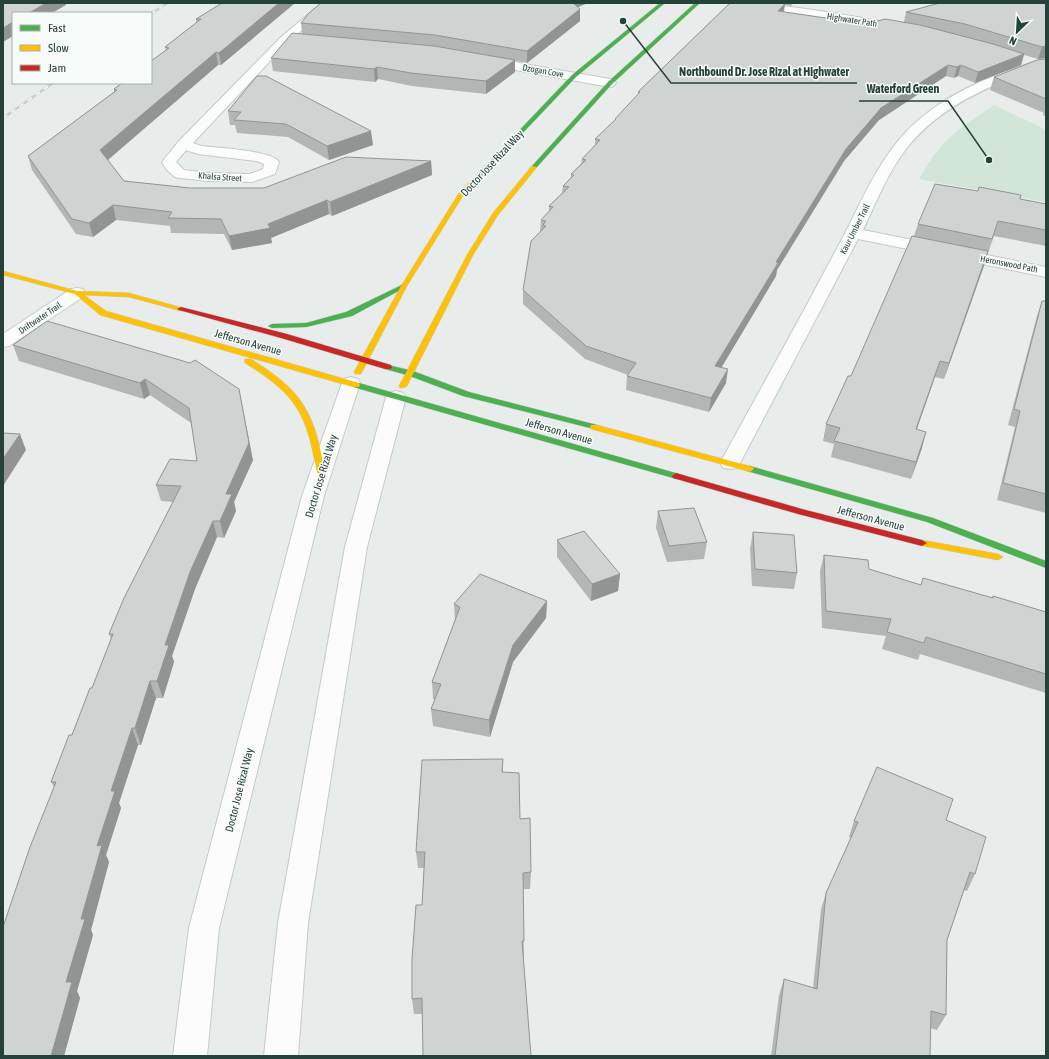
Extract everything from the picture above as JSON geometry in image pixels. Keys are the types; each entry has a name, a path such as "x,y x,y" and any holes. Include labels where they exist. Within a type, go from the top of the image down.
{"street":[{"name":"Khalsa Street","path":"184,144 198,150 260,157 272,162 270,171 252,178 209,177 180,174 171,166 169,162 184,144 285,39 329,3"},
{"name":"Doctor Jose Rizal Way","path":"190,1056 204,928 313,496 351,383 365,360 404,286 462,193 574,76 663,3"},
{"path":"281,1056 293,923 356,547 396,397 410,373 470,255 495,214 547,151 610,83 698,3"},
{"name":"Highwater Path","path":"733,3 850,19 912,30"},
{"path":"285,39 299,40"},
{"name":"Dzogan Cove","path":"472,59 610,83"},
{"path":"1022,59 1043,65"},
{"name":"Kaur Umber Trail","path":"730,463 854,233 882,176 891,161 911,135 934,116 968,94 1011,74 1043,65"},
{"name":"Heronswood Path","path":"854,233 1046,272"},
{"name":"Jefferson Avenue","path":"3,273 77,293 129,295 244,326 410,373 466,394 730,463 930,520 1045,565"},
{"path":"244,326 306,325 349,314 404,286"},
{"name":"Jefferson Avenue","path":"77,293 103,313 794,510 924,544 1045,565"},
{"name":"Driftwater Trail","path":"3,342 77,293"},
{"path":"221,346 269,373 298,400 311,425 321,472"}],"green space":[{"path":"994,105 1046,130 1046,202 919,179 932,157 950,137"}],"building":[{"path":"3,3 46,3 31,12 12,12 12,23 3,28"},
{"path":"222,3 279,3 219,53 216,52 100,150 124,181 190,188 264,188 346,157 431,161 330,202 327,200 268,224 270,228 229,236 221,219 168,218 172,212 113,205 89,223 72,219 28,156 117,90 114,89 121,84 152,84 152,60 169,48 165,47 201,19 196,19"},
{"path":"321,3 573,3 580,9 527,51 435,35 301,23 309,13"},
{"path":"730,3 777,3 785,4 778,11 853,22 855,20 871,23 885,19 920,25 993,44 1024,54 978,72 961,65 957,67 948,65 881,108 846,149 776,262 778,263 715,366 728,369 711,398 627,376 636,363 586,346 523,290 531,241 546,226 543,225 546,221 541,220 553,207 549,206 569,187 563,186 574,175 571,174 586,160 582,159 600,140 595,139 616,119 640,92 638,92"},
{"path":"940,3 1046,3 1046,46 1042,47 965,24 906,12"},
{"path":"292,33 434,46 515,60 486,81 411,73 377,67 374,69 271,58"},
{"path":"1046,59 1046,99 994,77 1037,60"},
{"path":"257,76 266,76 371,131 327,146 286,124 234,120 241,112 228,111"},
{"path":"935,184 978,191 979,187 1021,195 1020,199 1046,204 1046,230 998,221 992,239 918,224"},
{"path":"912,236 988,251 949,363 940,361 916,429 926,432 916,462 834,441 840,428 826,424 848,376 851,376"},
{"path":"1042,301 1046,301 1046,494 1003,483 1020,411 1014,409"},
{"path":"47,321 190,363 195,360 239,389 249,443 226,494 232,494 220,521 213,521 190,572 165,645 169,645 157,681 150,681 135,728 132,728 111,791 115,791 97,846 102,845 81,919 85,919 66,982 72,982 51,1056 3,1056 3,927 30,847 56,782 51,782 69,735 72,735 113,634 109,634 124,598 181,486 156,485 170,459 197,461 189,408 145,379 140,383 13,345"},
{"path":"3,433 20,434 3,459"},
{"path":"694,508 707,542 669,546 658,511"},
{"path":"584,531 620,574 592,584 557,540"},
{"path":"753,532 794,535 797,573 755,569"},
{"path":"824,555 868,560 869,569 921,585 923,578 993,598 993,596 1046,612 1046,674 926,637 924,643 887,632 891,619 826,611"},
{"path":"480,574 547,601 513,645 489,720 431,709 441,684 432,682 460,607 454,604"},
{"path":"503,759 502,772 519,773 520,819 530,818 531,872 523,873 524,941 522,941 531,1056 423,1056 422,998 412,999 412,959 416,905 422,905 425,852 416,852 422,760"},
{"path":"877,767 953,799 946,820 986,837 975,874 970,872 947,940 946,1015 931,1011 930,1056 775,1056 784,979 817,989 826,893 858,822 854,821"}],"railway":[{"path":"152,13 167,3"},
{"path":"3,118 52,84"}],"traffic: fast":[{"path":"474,181 574,76 663,3"},
{"path":"534,167 610,83 698,3"},
{"path":"272,326 306,325 349,314 404,286"},
{"path":"388,367 410,373 466,394 594,427"},
{"path":"356,385 676,476"},
{"path":"750,469 930,520 1046,565"}],"traffic: slow":[{"path":"403,386 470,255 495,214 534,167"},
{"path":"358,372 404,286 462,193 474,181"},
{"path":"3,273 77,293 129,295 181,309"},
{"path":"77,293 103,313 356,385"},
{"path":"248,361 280,383 292,394 301,406 313,434 321,472"},
{"path":"594,427 750,469"},
{"path":"922,543 998,557"}],"traffic: jam":[{"path":"181,309 284,336 388,367"},
{"path":"676,476 801,512 922,543"}],"place":[{"name":"Northbound Dr. Jose Rizal at Highwater","path":"623,21"},
{"name":"Waterford Green","path":"989,160"}]}
